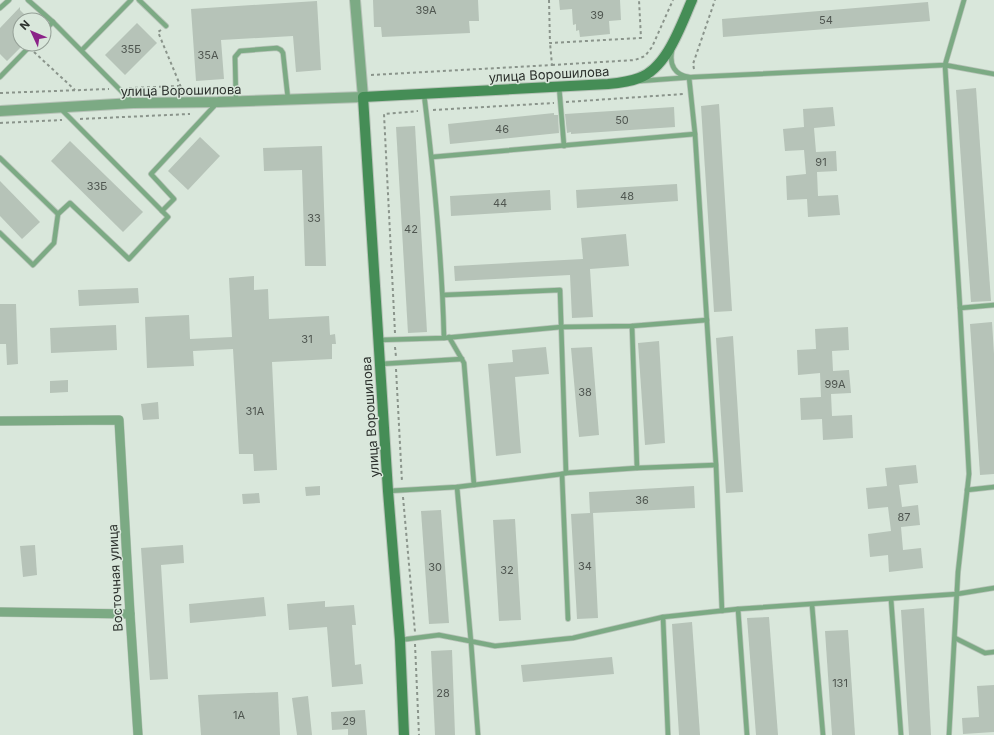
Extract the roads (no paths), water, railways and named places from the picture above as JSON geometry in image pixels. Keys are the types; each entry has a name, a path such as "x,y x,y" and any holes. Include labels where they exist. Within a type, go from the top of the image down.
{"main road":[{"name":"улица Ворошилова","path":"404,735 400,640 388,491 363,97 628,82 641,78 652,71 667,53 676,38 692,0"}],"street":[{"name":"улица Ворошилова","path":"1,109 133,103 218,102 363,97 356,0"},
{"name":"Восточная улица","path":"0,421 119,420 138,735"},
{"path":"0,612 130,614"}],"lane":[{"path":"0,8 9,0"},
{"path":"28,0 82,50 133,103"},
{"path":"82,50 131,0"},
{"path":"139,0 166,26"},
{"path":"949,735 957,594 969,474 945,65 964,0"},
{"path":"676,38 671,57 672,64 676,72 682,76 689,77"},
{"path":"236,101 236,54 240,51 277,48 281,50 282,53 288,100"},
{"path":"0,77 23,52"},
{"path":"628,82 689,77 945,65 994,74"},
{"path":"689,77 695,134 716,465 722,611"},
{"path":"559,86 564,146"},
{"path":"424,94 432,157 447,338 464,363 474,485"},
{"path":"162,211 174,198 151,174 218,102"},
{"path":"0,232 33,265 54,243 58,214 70,203 128,259 168,217 60,107"},
{"path":"432,157 695,134"},
{"path":"0,158 58,214"},
{"path":"443,295 560,290 568,619"},
{"path":"960,308 994,305"},
{"path":"378,340 447,338 561,327 632,326 707,320"},
{"path":"632,326 637,468"},
{"path":"380,364 462,359"},
{"path":"388,491 457,487 564,474 637,468 716,465"},
{"path":"457,487 478,735"},
{"path":"967,490 994,487"},
{"path":"400,640 439,635 495,646 573,638 663,617 738,609 957,594 994,588"},
{"path":"891,599 901,735"},
{"path":"812,604 823,735"},
{"path":"738,609 746,735"},
{"path":"663,617 668,735"},
{"path":"955,638 985,653 994,652"}]}
